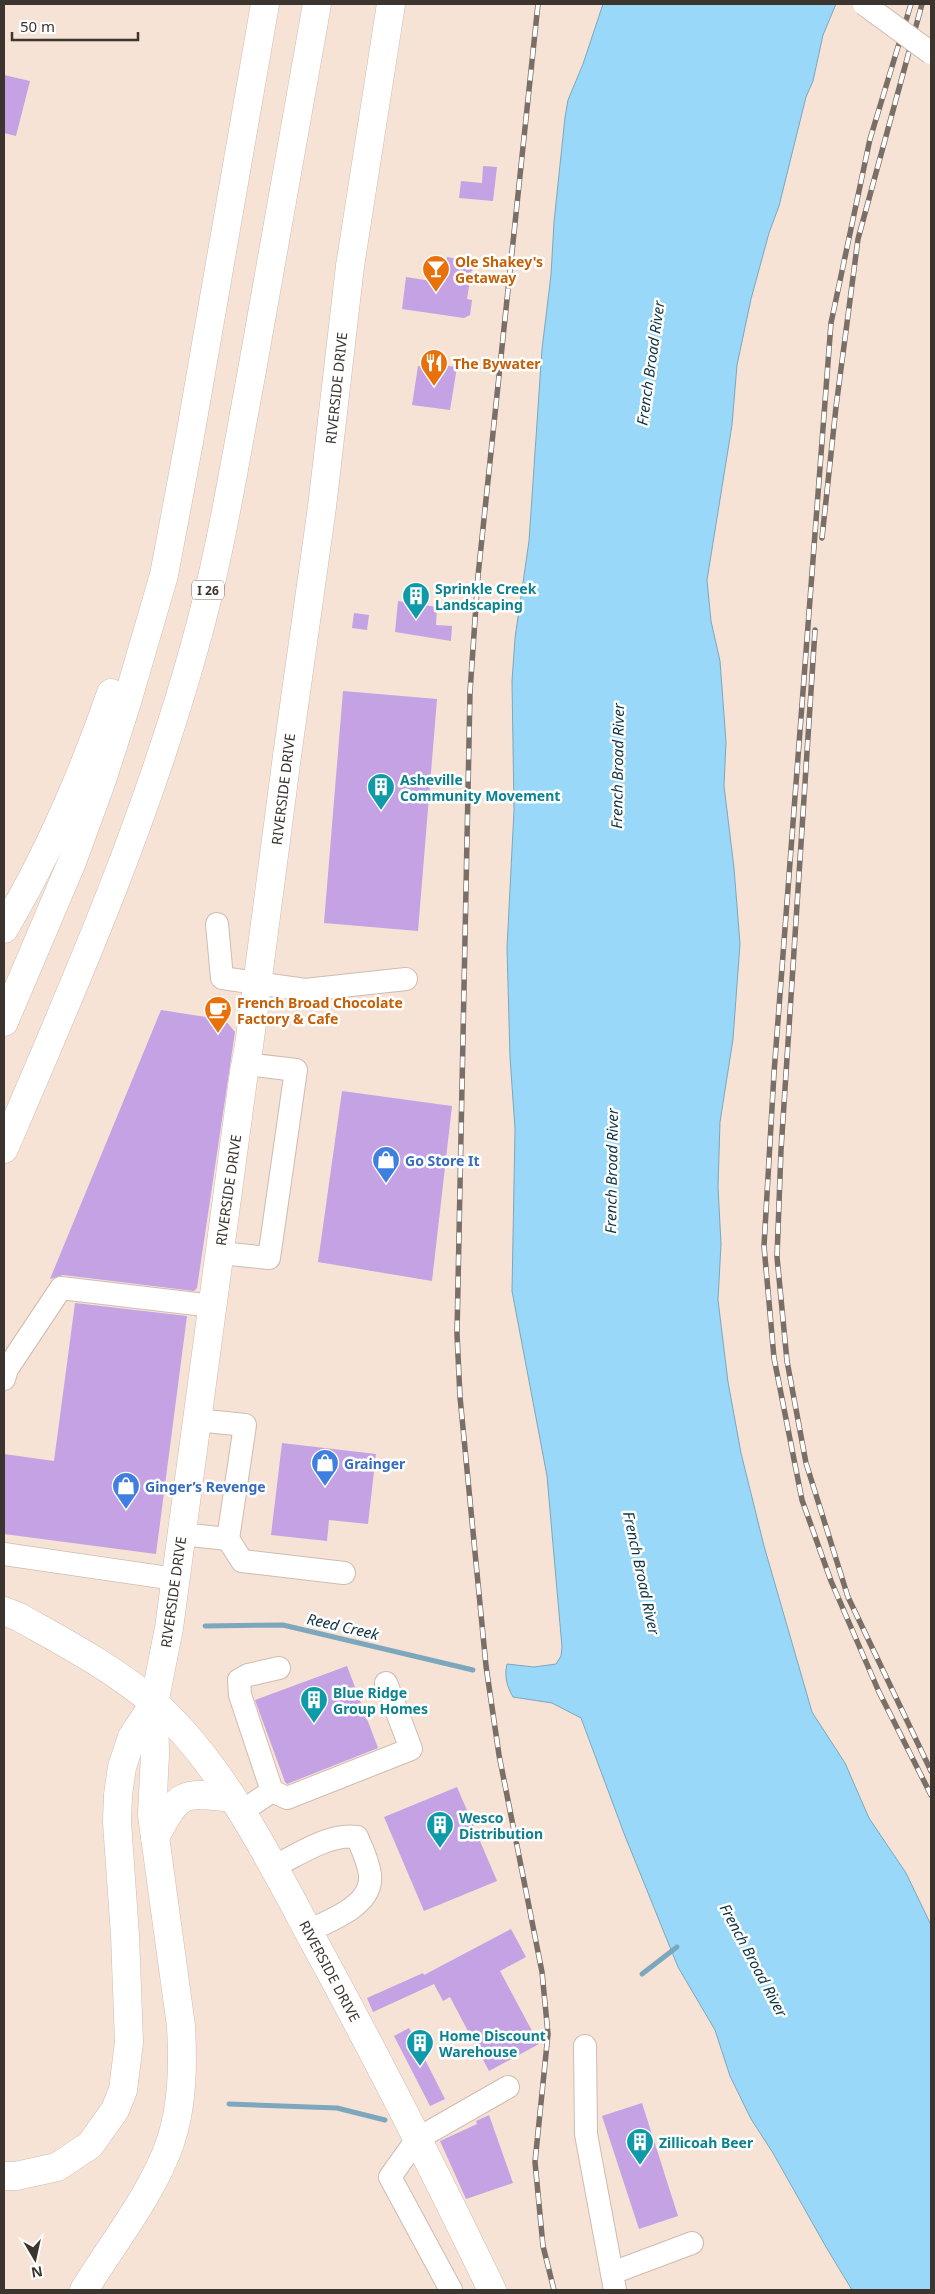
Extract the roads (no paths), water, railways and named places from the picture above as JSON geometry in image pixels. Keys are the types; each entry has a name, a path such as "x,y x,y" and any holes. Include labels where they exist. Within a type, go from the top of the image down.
{"main road":[{"path":"4,1022 72,862 127,702 164,575 265,4"},
{"name":"I 26","path":"4,1149 118,878 174,718 196,641 223,528 317,4"},
{"name":"RIVERSIDE DRIVE","path":"391,4 350,266 322,507 287,756 258,984 168,1628 154,1704 209,1765 236,1805 273,1867 417,2139 492,2290"},
{"path":"4,929 25,894 46,850 100,724 134,625 176,461 189,442"},
{"path":"4,1611 18,1617 103,1666 154,1704"},
{"path":"84,2290 153,2182 170,2143 179,2104 182,2050 181,2026 152,1815 155,1754 154,1704"},
{"path":"4,2176 16,2176 57,2167 90,2145 115,2110 123,2090 129,2042 125,1935 117,1822 118,1795 122,1767 132,1737 154,1704"},
{"path":"155,1837 171,1806 185,1797 197,1794 236,1805"}],"street":[{"path":"864,4 931,53"},
{"path":"217,924 222,978 305,990 406,979"},
{"path":"220,1253 270,1258 296,1070 246,1064"},
{"path":"4,1379 7,1369 61,1288 213,1306"},
{"path":"197,1420 244,1425 228,1539 242,1561 344,1573"},
{"path":"181,1534 228,1539"},
{"path":"4,1554 175,1579"},
{"path":"272,1791 240,1695 239,1680 248,1675 279,1668"},
{"path":"236,1805 272,1791 287,1798 411,1749 386,1683"},
{"path":"273,1867 333,1838 348,1835 357,1837 366,1856 370,1876 364,1896 346,1912 308,1931"},
{"path":"585,2046 586,2134 614,2282 692,2243"},
{"path":"451,2290 390,2177 417,2139 508,2087"}],"water":[{"name":"French Broad River","path":"603,4 836,4 823,35 813,81 806,97 779,206 769,233 751,299 737,365 732,425 707,580 711,621 720,661 726,742 724,786 734,868 740,944 733,1039 720,1122 718,1187 721,1244 718,1300 728,1382 741,1453 764,1546 812,1712 845,1763 869,1818 906,1873 931,1925 931,2290 852,2290 773,2153 751,2119 730,2076 715,2030 678,1967 625,1836 581,1718 552,1703 513,1697 506,1677 507,1664 534,1667 556,1664 561,1656 562,1647 547,1476 512,1291 515,1129 510,1057 507,948 514,810 512,681 515,638 529,541 542,349 551,275 554,222 565,117 568,100 583,64"}],"waterway":[{"name":"Reed Creek","path":"205,1626 283,1625 473,1670"},
{"path":"642,1974 677,1947"},
{"path":"229,2104 337,2108 385,2120"}],"railway":[{"path":"538,4 478,576 470,692 457,1334 460,1397 486,1666 499,1755 542,1972 548,2034 535,2162 543,2246 554,2290"},
{"path":"911,4 870,139 831,323 774,1073 764,1246 774,1358 802,1500 831,1581 879,1692 931,1795"},
{"path":"822,538 836,407 858,239 922,4"},
{"path":"815,630 781,1150 777,1257 787,1361 806,1463 848,1597 931,1771"}],"place":[{"name":"Ole Shakey's Getaway","path":"436,293"},
{"name":"The Bywater","path":"434,387"},
{"name":"Sprinkle Creek Landscaping","path":"416,620"},
{"name":"Asheville Community Movement","path":"381,811"},
{"name":"French Broad Chocolate Factory & Cafe","path":"218,1034"},
{"name":"Go Store It","path":"386,1184"},
{"name":"Grainger","path":"325,1487"},
{"name":"Ginger’s Revenge","path":"126,1510"},
{"name":"Blue Ridge Group Homes","path":"314,1724"},
{"name":"Wesco Distribution","path":"440,1849"},
{"name":"Home Discount Warehouse","path":"420,2067"},
{"name":"Zillicoah Beer","path":"640,2166"}]}
